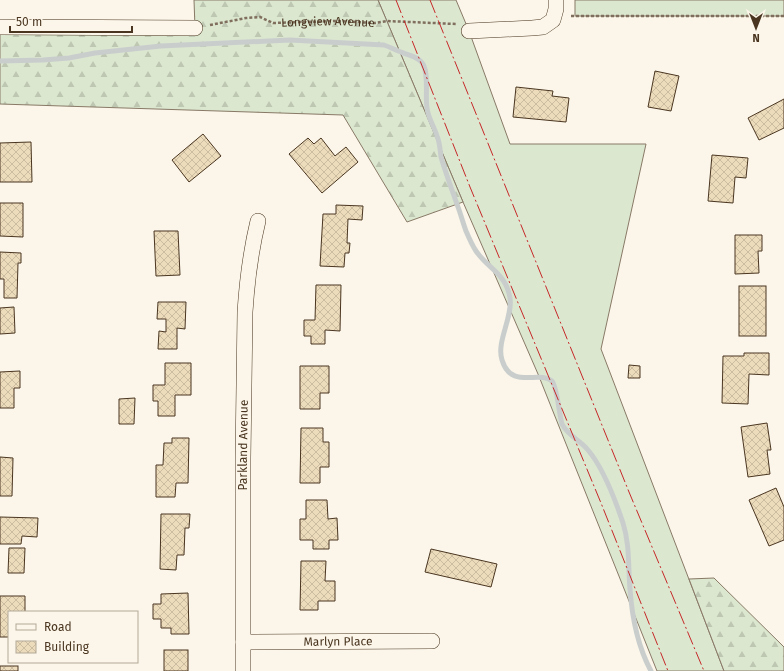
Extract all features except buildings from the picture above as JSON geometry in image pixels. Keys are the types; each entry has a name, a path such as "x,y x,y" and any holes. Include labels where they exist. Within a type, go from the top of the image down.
{"street":[{"path":"469,31 543,27 553,20 556,0"},
{"path":"0,27 195,28"},
{"name":"Parkland Avenue","path":"243,671 245,312 252,248 258,220"},
{"name":"Marlyn Place","path":"243,642 432,641"}],"path":[{"path":"554,16 784,16"},
{"name":"Longview Avenue","path":"195,28 246,18 260,17 273,23 336,21 374,23 387,21 448,22 465,25 469,31"}],"green space":[{"path":"194,0 378,0 463,202 407,222 343,115 0,104 0,27 195,28"},
{"path":"378,0 456,0 469,31 510,144 646,144 601,349 724,671 657,671 538,374 463,202"},
{"path":"575,0 784,0 784,16 575,16"},
{"path":"714,578 784,647 784,671 724,671 689,579"}],"waterway":[{"path":"0,61 69,58 95,53 161,46 290,40 384,45 421,61 426,74 426,103 428,112 438,139 441,157 447,176 466,231 476,251 501,277 508,290 510,305 501,345 502,360 506,369 518,377 540,377 552,381 564,428 588,450 604,475 625,531 628,548 629,581 634,621 639,642 651,671"}],"power":[{"path":"396,0 470,187 601,503 668,671"},
{"path":"430,0 629,492 704,671"}]}
